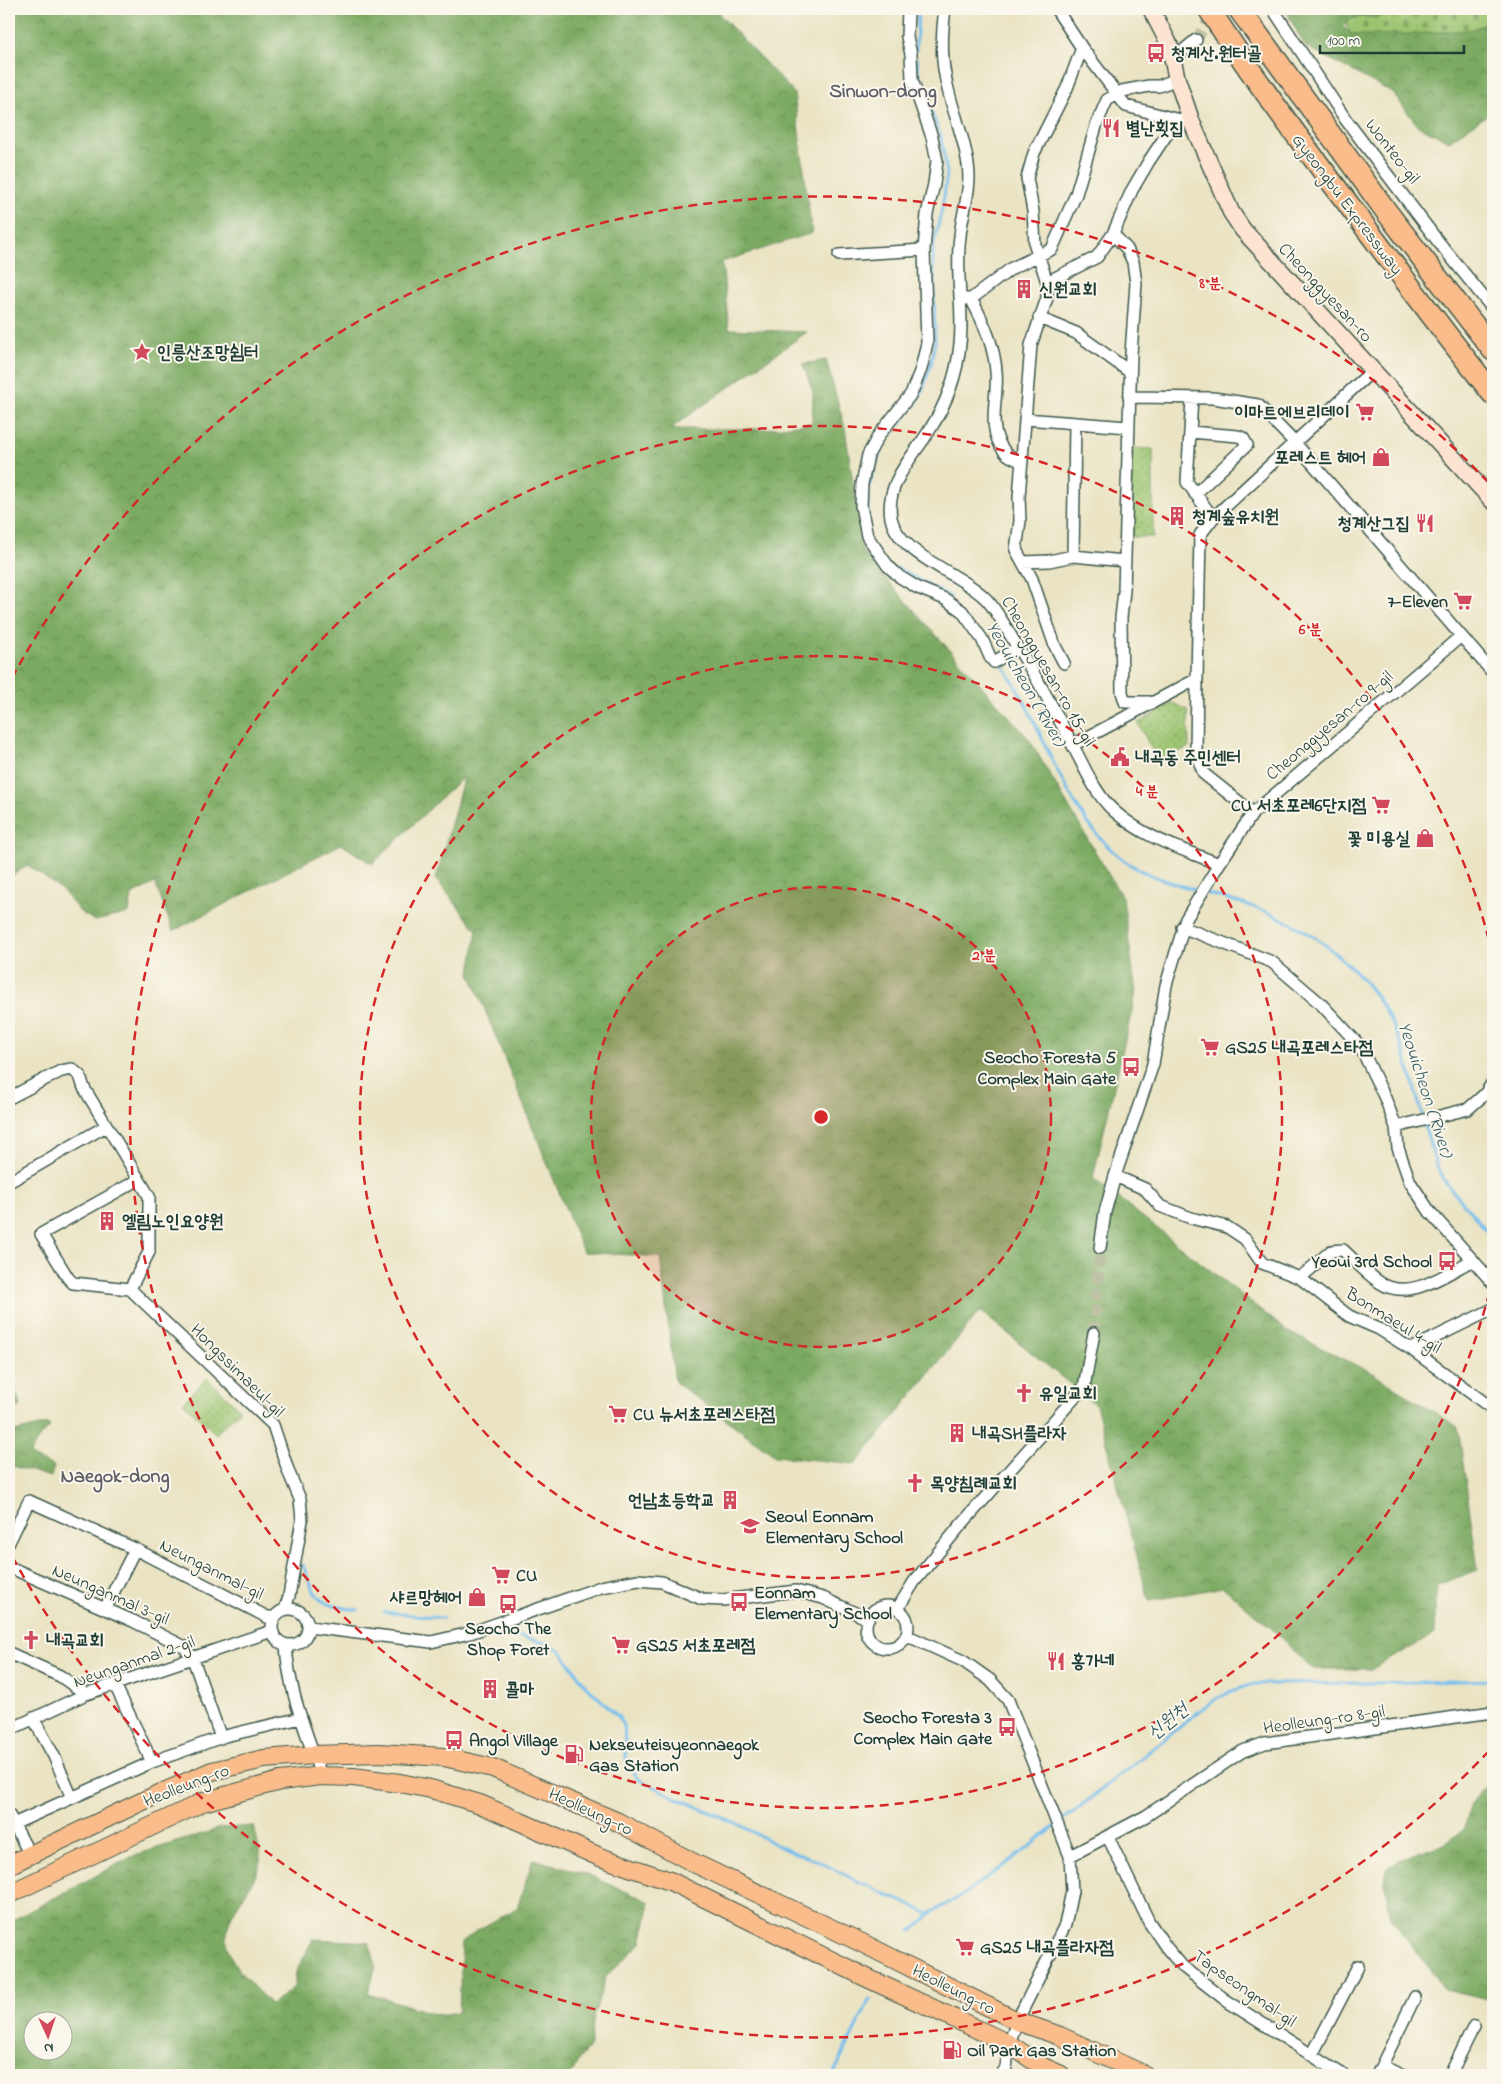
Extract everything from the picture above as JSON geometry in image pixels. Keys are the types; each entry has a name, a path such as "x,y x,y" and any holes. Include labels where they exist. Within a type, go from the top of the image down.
{"highway":[{"name":"Gyeongbu Expressway","path":"1208,9 1284,119 1451,342 1493,394"},
{"name":"Gyeongbu Expressway","path":"1239,9 1363,181 1493,350"}],"main road":[{"name":"Heolleung-ro","path":"9,1865 143,1801 212,1771 264,1759 314,1754 379,1753 444,1757 493,1768 618,1822 694,1863 862,1943 1017,2021 1060,2036 1145,2075"},
{"name":"Heolleung-ro","path":"9,1894 203,1802 280,1781 321,1776 353,1777 400,1783 431,1789 480,1804 600,1857 685,1888 864,1977 1009,2044 1043,2067 1061,2075"}],"street":[{"path":"908,9 907,37 911,54 912,80 932,137 937,161 927,214 924,250 927,343 921,369 911,394 879,435 868,455 862,484 861,506 863,522 867,536 888,566 900,577 918,588 945,599 962,611 982,639 990,658 994,662 1018,648"},
{"name":"Cheonggyesan-ro 15-gil","path":"945,9 942,32 945,75 969,168 968,194 959,237 966,299 955,372 946,401 930,430 904,466 894,487 891,516 896,531 909,546 968,584 988,600 1018,648 1073,745 1094,787 1112,809 1149,836 1217,867"},
{"path":"1056,9 1082,48 1126,106 1184,121"},
{"name":"Cheonggyesan-ro","path":"1151,9 1169,44 1184,121 1231,212 1243,230 1493,502"},
{"name":"Wonteo-gil","path":"1273,9 1346,120 1437,240 1493,309"},
{"path":"1172,60 1196,40"},
{"path":"1064,663 1055,646 1032,579 1016,550 1020,521 1022,462 1031,345 1047,298 1047,282 1035,246 1033,211 1026,178 1034,153 1067,88 1082,48"},
{"path":"1022,462 1006,453 994,429 996,371 990,341 982,318 966,299 1012,268 1039,257 1052,249 1076,194 1097,123 1107,100 1122,90 1158,86 1177,79"},
{"path":"1047,282 1097,257 1113,234 1132,190 1169,130 1184,121"},
{"path":"1113,234 1127,249 1133,262 1136,283 1130,372 1124,592 1121,618 1122,692 1125,702 1150,702"},
{"path":"839,255 924,250"},
{"path":"1039,318 1076,333 1130,372"},
{"path":"1253,813 1204,774 1196,753 1200,535 1213,518 1372,371"},
{"path":"1129,397 1213,398 1258,405 1294,443 1493,673"},
{"path":"1192,398 1187,482 1213,518"},
{"path":"1025,419 1128,427"},
{"path":"1073,556 1075,423"},
{"path":"1190,432 1238,436 1248,445 1195,494"},
{"path":"1023,562 1049,561 1073,556 1124,561"},
{"name":"Cheonggyesan-ro 9-gil","path":"1100,1248 1105,1212 1115,1176 1153,1064 1166,985 1184,923 1217,867 1253,813 1460,636"},
{"path":"1073,745 1150,702 1197,679"},
{"path":"1184,923 1272,962 1321,1004 1360,1046 1401,1126 1398,1148 1410,1182 1430,1212 1493,1282"},
{"path":"9,1098 53,1074 72,1069 80,1076 84,1088 149,1196 149,1252 130,1289 73,1283 41,1234 138,1180"},
{"path":"1401,1126 1468,1109 1484,1094 1493,1082"},
{"path":"9,1182 106,1126"},
{"path":"1115,1176 1145,1189 1160,1206 1191,1218 1227,1228 1245,1240 1262,1263 1300,1278 1331,1251 1337,1250 1343,1250 1379,1282 1399,1290 1416,1288 1472,1260"},
{"name":"Bonmaeul 4-gil","path":"1300,1278 1350,1316 1379,1329 1411,1349 1493,1409"},
{"name":"Hongssimaeul-gil","path":"130,1289 273,1425 300,1500 302,1520 285,1609"},
{"path":"1411,1349 1493,1309"},
{"path":"898,1608 914,1582 960,1526 1084,1387 1094,1333"},
{"name":"Neunganmal-gil","path":"9,1542 29,1501 134,1549 267,1617 274,1618"},
{"name":"Neunganmal-gil","path":"105,1609 134,1549"},
{"name":"Neunganmal 3-gil","path":"9,1567 185,1647 193,1659"},
{"path":"309,1627 431,1642 470,1633 601,1587 638,1580 662,1582 702,1599 723,1600 796,1591 823,1598 868,1619"},
{"path":"890,1605 898,1608 906,1616 908,1636 897,1648 883,1649 871,1641 867,1635 868,1619 876,1609 882,1606 890,1605"},
{"path":"291,1608 302,1612 308,1621 309,1627 305,1637 302,1641 292,1645 276,1638 272,1630 274,1618 285,1609 291,1608"},
{"name":"Neunganmal 2-gil","path":"9,1730 86,1694 193,1659 272,1630"},
{"path":"908,1636 963,1661 990,1680 1008,1700 1070,1856 1072,1891 1064,1925 1017,2021 1009,2044 1005,2074"},
{"path":"286,1644 287,1670 292,1694 321,1776"},
{"path":"9,1653 60,1676 86,1694"},
{"path":"193,1659 221,1738"},
{"path":"115,1684 152,1762"},
{"name":"Heolleung-ro 8-gil","path":"1070,1856 1146,1816 1243,1751 1265,1743 1493,1712"},
{"path":"33,1718 54,1756 72,1798"},
{"path":"30,1854 10,1822 72,1798 152,1762 221,1738 301,1718"},
{"name":"Tapseongmal-gil","path":"1108,1837 1149,1922 1182,1966 1227,2000 1343,2075"},
{"path":"1312,2055 1358,1966"},
{"path":"1401,2075 1380,2071 1415,1997"},
{"path":"1450,2075 1474,2026"}],"green space":[{"path":"9,9 720,9 720,15 794,93 812,233 722,262 729,329 807,332 670,429 766,429 812,423 813,392 803,364 826,360 845,428 863,553 1029,739 1123,899 1136,993 1093,1178 1290,1333 1367,1370 1458,1427 1478,1570 1437,1585 1434,1635 1372,1669 1312,1669 1270,1627 1223,1587 1149,1601 1096,1405 980,1311 856,1464 775,1456 675,1382 660,1257 583,1252 470,973 477,931 436,879 464,776 372,864 341,844 173,931 155,883 132,895 129,913 95,921 80,912 63,891 28,865 9,878"},
{"path":"1285,9 1401,9 1385,15 1354,17 1342,26 1353,35 1470,30 1493,21 1493,111 1449,141 1418,126 1393,93 1305,46"},
{"path":"1402,9 1493,9 1493,21 1470,30 1411,34 1352,35 1345,24 1355,17 1376,17"},
{"path":"1131,448 1153,449 1153,537 1131,537"},
{"path":"1173,703 1188,710 1189,747 1158,761 1138,723"},
{"path":"207,1378 240,1410 216,1434 183,1402"},
{"path":"9,1386 14,1388 21,1406 13,1410 14,1432 48,1424 50,1427 41,1435 30,1453 34,1458 54,1466 51,1477 9,1465"},
{"path":"1493,1783 1493,2004 1488,1999 1445,1989 1391,1918 1385,1884 1386,1870 1394,1864 1442,1844 1460,1832 1476,1796"},
{"path":"254,1826 259,1851 259,1869 230,1921 227,1935 228,1948 240,1972 272,2005 294,1987 296,1972 313,1939 369,1942 376,1966 368,1993 438,2015 459,2012 462,1942 476,1931 517,1908 533,1859 586,1874 650,1902 641,1943 606,1976 594,2015 590,2046 579,2059 571,2075 9,2075 9,1922 135,1855 221,1828"}],"waterway":[{"name":"Yeouicheon (River)","path":"916,50 918,9"},
{"name":"Yeouicheon (River)","path":"868,514 868,493 874,466 885,441 914,406 922,392 931,364 935,342 933,247 942,209 947,174 941,137 919,80 917,59"},
{"name":"Yeouicheon (River)","path":"897,568 951,597"},
{"name":"Yeouicheon (River)","path":"991,646 1024,701 1065,786 1090,825 1105,843 1122,859 1140,870 1199,891"},
{"name":"Yeouicheon (River)","path":"1205,893 1260,910 1294,925 1325,945 1353,969 1376,997 1392,1024 1403,1050 1423,1117"},
{"name":"Yeouicheon (River)","path":"1424,1123 1436,1164 1446,1183 1493,1238"},
{"path":"303,1565 312,1587 321,1600 334,1606 358,1610"},
{"path":"384,1612 443,1618"},
{"path":"506,1633 548,1644 560,1650 586,1686 618,1716 624,1725 626,1760 638,1779 674,1797 736,1823 782,1848 816,1860 929,1914"},
{"name":"신원천","path":"911,1931 924,1921 929,1914 963,1895 1027,1849 1211,1702 1229,1692 1253,1684 1493,1680"},
{"name":"신원천","path":"833,2075 870,1999"}],"tunnel":[{"path":"1196,40 1214,12"},
{"path":"1094,1333 1100,1248"}],"place":[{"name":"청계산.원터골","path":"1156,53"},
{"name":"별난횟집","path":"1111,128"},
{"name":"신원교회","path":"1024,289"},
{"name":"인릉산조망쉼터","path":"142,352"},
{"name":"이마트에브리데이","path":"1365,412"},
{"name":"포레스트 헤어","path":"1381,457"},
{"name":"청계숲유치원","path":"1177,516"},
{"name":"청계산그집","path":"1425,523"},
{"name":"7-Eleven","path":"1463,601"},
{"name":"내곡동 주민센터","path":"1120,757"},
{"name":"CU 서초포레6단지점","path":"1381,805"},
{"name":"꽃 미용실","path":"1425,838"},
{"name":"GS25 내곡포레스타점","path":"1210,1047"},
{"name":"Seocho Foresta 5 Complex Main Gate","path":"1131,1067"},
{"name":"엘림노인요양원","path":"107,1221"},
{"name":"Yeoui 3rd School","path":"1447,1261"},
{"name":"유일교회","path":"1024,1393"},
{"name":"CU 뉴서초포레스타점","path":"618,1414"},
{"name":"내곡SH플라자","path":"957,1433"},
{"name":"목양침례교회","path":"915,1483"},
{"name":"언남초등학교","path":"730,1500"},
{"name":"Seoul Eonnam Elementary School","path":"750,1526"},
{"name":"CU","path":"501,1575"},
{"name":"샤르망헤어","path":"477,1597"},
{"name":"Eonnam Elementary School","path":"739,1602"},
{"name":"Seocho The Shop Foret","path":"508,1604"},
{"name":"내곡교회","path":"31,1640"},
{"name":"GS25 서초포레점","path":"621,1645"},
{"name":"홍가네","path":"1056,1661"},
{"name":"콜마","path":"490,1689"},
{"name":"Seocho Foresta 3 Complex Main Gate","path":"1007,1727"},
{"name":"Angol Village","path":"454,1740"},
{"name":"Nekseuteisyeonnaegok Gas Station","path":"574,1754"},
{"name":"GS25 내곡플라자점","path":"965,1947"},
{"name":"Oil Park Gas Station","path":"952,2050"}],"district":[{"name":"Sinwon-dong","path":"883,90"},
{"name":"Naegok-dong","path":"115,1475"}]}
